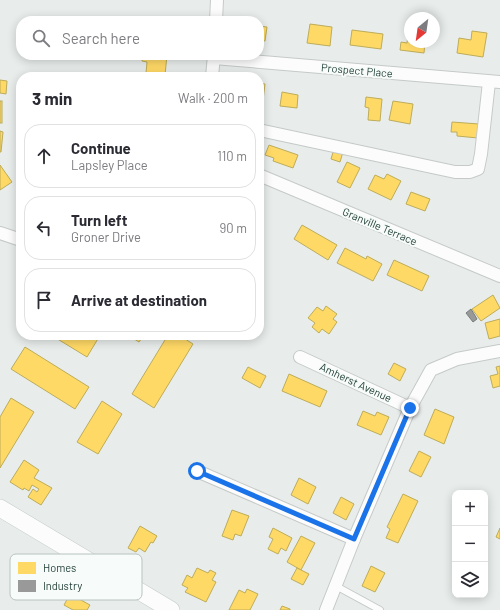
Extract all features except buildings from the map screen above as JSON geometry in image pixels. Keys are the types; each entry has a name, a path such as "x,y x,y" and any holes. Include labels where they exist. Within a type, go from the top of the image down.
{"street":[{"path":"216,16 217,0"},
{"path":"212,72 214,60"},
{"name":"Prospect Place","path":"257,60 494,82"},
{"path":"264,131 455,172 470,172 478,169 494,82"},
{"name":"Granville Terrace","path":"264,177 500,276"},
{"path":"0,233 16,238"},
{"path":"326,610 354,539 410,408 431,370 457,360 500,351"},
{"name":"Amherst Avenue","path":"300,357 410,408"},
{"path":"197,471 354,539"},
{"path":"0,508 78,554"},
{"path":"142,592 172,610"}],"lane":[{"path":"336,586 380,610"}],"route":[{"path":"197,471 354,539 410,408"}]}
